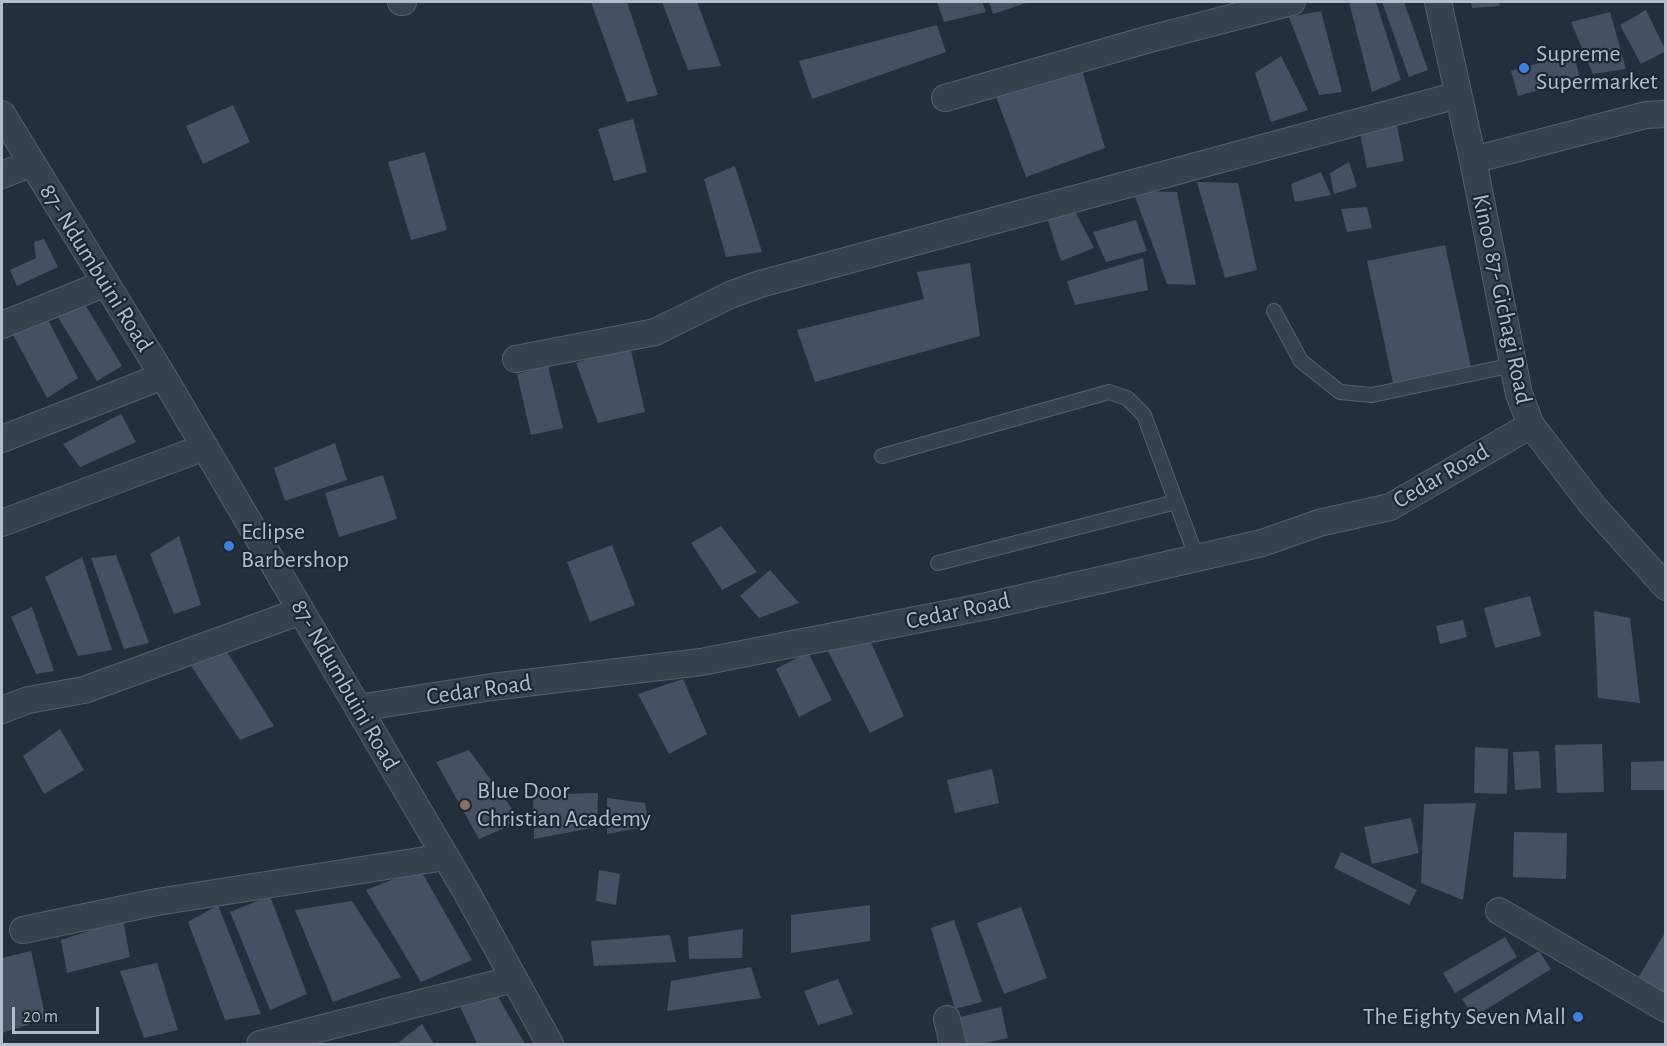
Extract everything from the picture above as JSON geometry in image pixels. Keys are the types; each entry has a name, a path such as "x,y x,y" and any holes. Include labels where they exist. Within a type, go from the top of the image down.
{"street":[{"path":"945,98 1146,40 1292,2"},
{"name":"Kinoo 87- Gichagi Road","path":"1438,2 1473,160 1519,394 1531,425 1593,506 1665,587"},
{"path":"516,359 655,332 730,295 760,284 1458,95"},
{"name":"87- Ndumbuini Road","path":"2,114 205,447 446,857 550,1044"},
{"path":"1473,160 1646,115 1665,114"},
{"path":"2,175 32,163"},
{"path":"2,325 106,283"},
{"path":"2,439 163,376"},
{"name":"Cedar Road","path":"358,708 492,687 701,662 987,606 1196,556 1262,543 1320,524 1390,507 1531,425"},
{"path":"2,523 205,447"},
{"path":"2,710 28,700 84,690 301,611"},
{"path":"23,930 157,902 446,857"},
{"path":"1498,911 1665,1009"},
{"path":"260,1044 514,979"},
{"path":"947,1019 953,1044"}],"lane":[{"path":"1274,311 1301,360 1340,393 1372,395 1403,390 1513,365"},
{"path":"882,456 1109,392 1126,398 1144,416 1196,556"},
{"path":"938,563 1176,502"}],"building":[{"path":"591,2 627,2 658,95 627,102"},
{"path":"662,2 697,2 721,66 688,70"},
{"path":"937,2 982,2 986,12 944,22"},
{"path":"989,2 1029,2 993,14"},
{"path":"1349,2 1376,2 1401,80 1372,92"},
{"path":"1382,2 1404,2 1428,70 1409,77"},
{"path":"1471,2 1498,2 1500,6 1472,8"},
{"path":"1646,10 1666,51 1641,64 1620,25"},
{"path":"1321,11 1342,92 1319,95 1289,17"},
{"path":"1610,12 1626,69 1593,74 1571,22"},
{"path":"937,25 946,52 812,99 799,61"},
{"path":"1573,53 1580,78 1518,96 1511,71"},
{"path":"1281,56 1308,110 1271,122 1255,73"},
{"path":"1082,70 1105,148 1026,177 995,94"},
{"path":"233,105 250,142 203,164 186,126"},
{"path":"633,119 647,172 614,181 598,129"},
{"path":"1396,121 1404,161 1367,168 1359,129"},
{"path":"425,152 447,230 411,240 388,162"},
{"path":"1349,162 1357,187 1334,194 1330,173"},
{"path":"735,166 762,252 726,257 704,179"},
{"path":"1321,172 1331,195 1295,202 1291,184"},
{"path":"1197,182 1238,183 1257,270 1225,278"},
{"path":"1133,191 1177,192 1196,285 1167,284"},
{"path":"1073,207 1094,248 1061,261 1046,215"},
{"path":"1367,207 1372,228 1347,232 1341,209"},
{"path":"1136,220 1147,251 1106,262 1093,232"},
{"path":"44,239 58,267 17,286 10,270 36,258 34,242"},
{"path":"1445,245 1471,367 1393,383 1367,261"},
{"path":"1143,258 1148,290 1075,305 1067,281"},
{"path":"970,263 980,336 815,382 797,330 924,299 917,272"},
{"path":"83,301 122,366 97,381 56,314"},
{"path":"46,316 78,378 47,398 11,331"},
{"path":"630,346 645,412 598,423 576,363"},
{"path":"548,366 563,428 531,435 517,374"},
{"path":"121,414 136,442 80,467 63,444"},
{"path":"335,443 347,480 285,501 274,468"},
{"path":"383,475 397,519 339,537 325,493"},
{"path":"721,526 757,572 722,590 691,543"},
{"path":"179,536 201,605 174,614 150,554"},
{"path":"612,545 635,605 590,622 567,562"},
{"path":"116,555 149,643 124,649 91,558"},
{"path":"82,557 112,650 78,656 45,577"},
{"path":"770,570 799,603 759,618 740,596"},
{"path":"1530,596 1541,636 1495,648 1484,608"},
{"path":"32,607 54,671 36,674 11,617"},
{"path":"1594,611 1630,618 1640,703 1598,698"},
{"path":"1463,620 1467,637 1440,644 1436,626"},
{"path":"869,638 904,716 870,733 828,651"},
{"path":"224,647 274,726 240,740 191,666"},
{"path":"808,652 832,700 799,717 776,669"},
{"path":"683,679 707,734 669,754 638,694"},
{"path":"60,729 84,770 44,794 23,756"},
{"path":"1602,744 1604,792 1557,793 1555,745"},
{"path":"1475,747 1508,749 1507,794 1474,793"},
{"path":"469,750 521,821 479,839 436,762"},
{"path":"1539,751 1541,788 1515,790 1513,752"},
{"path":"1666,761 1666,790 1631,790 1631,762"},
{"path":"992,769 999,803 955,813 947,780"},
{"path":"598,793 597,827 534,839 533,795"},
{"path":"607,798 645,803 649,826 607,834"},
{"path":"1476,803 1463,900 1421,883 1424,804"},
{"path":"1411,818 1419,853 1372,864 1364,827"},
{"path":"1514,832 1567,833 1566,879 1513,877"},
{"path":"1341,852 1417,890 1409,905 1334,868"},
{"path":"420,869 472,960 421,982 366,890"},
{"path":"599,870 620,874 616,905 596,901"},
{"path":"270,896 307,994 270,1010 230,912"},
{"path":"352,901 401,977 333,1002 295,910"},
{"path":"218,905 261,1014 225,1020 188,922"},
{"path":"870,905 870,941 791,953 791,915"},
{"path":"1021,907 1047,978 1004,994 977,923"},
{"path":"123,920 130,957 67,973 61,940"},
{"path":"954,920 982,1002 955,1009 931,928"},
{"path":"743,929 742,958 689,959 688,937"},
{"path":"1666,931 1666,994 1638,978"},
{"path":"670,935 676,962 594,966 591,941"},
{"path":"1505,937 1517,957 1455,993 1443,973"},
{"path":"31,951 46,1019 2,1033 2,958"},
{"path":"1539,951 1551,969 1474,1017 1462,999"},
{"path":"157,963 178,1030 144,1038 120,971"},
{"path":"751,967 761,998 667,1011 671,981"},
{"path":"838,979 853,1014 818,1025 804,991"},
{"path":"497,995 525,1044 477,1044 460,1006"},
{"path":"1001,1007 1008,1038 980,1044 965,1044 960,1017"},
{"path":"422,1024 434,1044 398,1043"}],"place":[{"name":"Supreme Supermarket","path":"1524,68"},
{"name":"Eclipse Barbershop","path":"229,546"},
{"name":"Blue Door Christian Academy","path":"465,805"},
{"name":"The Eighty Seven Mall","path":"1578,1017"}]}
